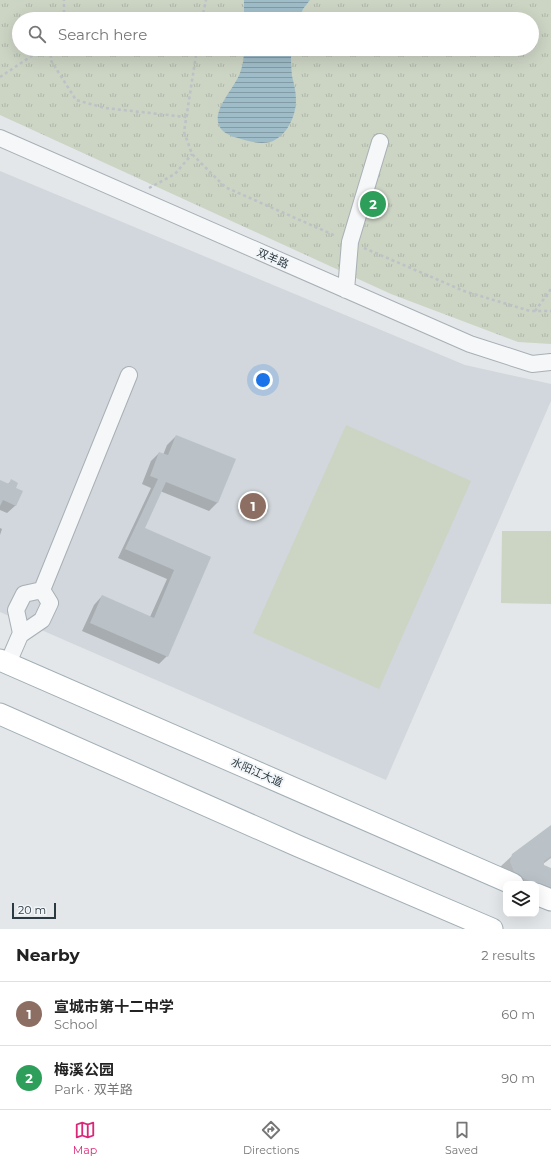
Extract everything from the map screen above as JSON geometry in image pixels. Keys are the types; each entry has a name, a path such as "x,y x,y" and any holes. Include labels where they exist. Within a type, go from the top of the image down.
{"main road":[{"name":"水阳江大道","path":"4,662 506,881"},
{"path":"0,714 298,846 492,929"},
{"path":"539,895 551,900"}],"street":[{"name":"双羊路","path":"0,138 470,344 532,364 551,362"},
{"path":"346,290 350,242 380,142"},
{"path":"42,590 129,375"},
{"path":"4,662 21,634 42,620 50,603 42,590"},
{"path":"21,634 16,610 24,594 42,590"}],"path":[{"path":"64,0 64,12"},
{"path":"203,12 206,0"},
{"path":"0,77 32,56"},
{"path":"51,56 50,59 76,100 105,108 186,118"},
{"path":"196,56 184,132 192,154 225,187 464,292 530,311 551,311"},
{"path":"132,196 175,174 192,154"},
{"path":"535,311 551,289"}],"shaded area":[{"path":"0,171 465,365 551,384 551,401 386,780 0,612"}],"green space":[{"path":"0,0 551,0 551,344 518,342 391,294 0,115"},
{"path":"346,425 471,481 379,689 253,633"},
{"path":"502,531 551,531 551,604 501,603"}],"water":[{"path":"244,0 310,0 302,12 244,12"},
{"path":"243,56 291,56 292,76 296,97 295,112 287,129 273,141 261,143 241,139 230,135 219,126 219,110 240,73"}],"building":[{"path":"176,435 236,459 218,503 166,482 145,528 211,557 168,657 90,623 102,595 154,618 174,570 125,549 158,479 150,476 159,452 168,455"},
{"path":"11,479 18,483 16,488 23,491 16,506 3,500 0,506 0,480 9,484"},
{"path":"551,825 551,856 544,861 544,865 551,868 551,891 539,885 539,881 530,881 515,874 510,862 512,854"}],"place":[{"name":"梅溪公园","path":"373,204"},
{"name":"宣城市第十二中学","path":"253,506"}]}
